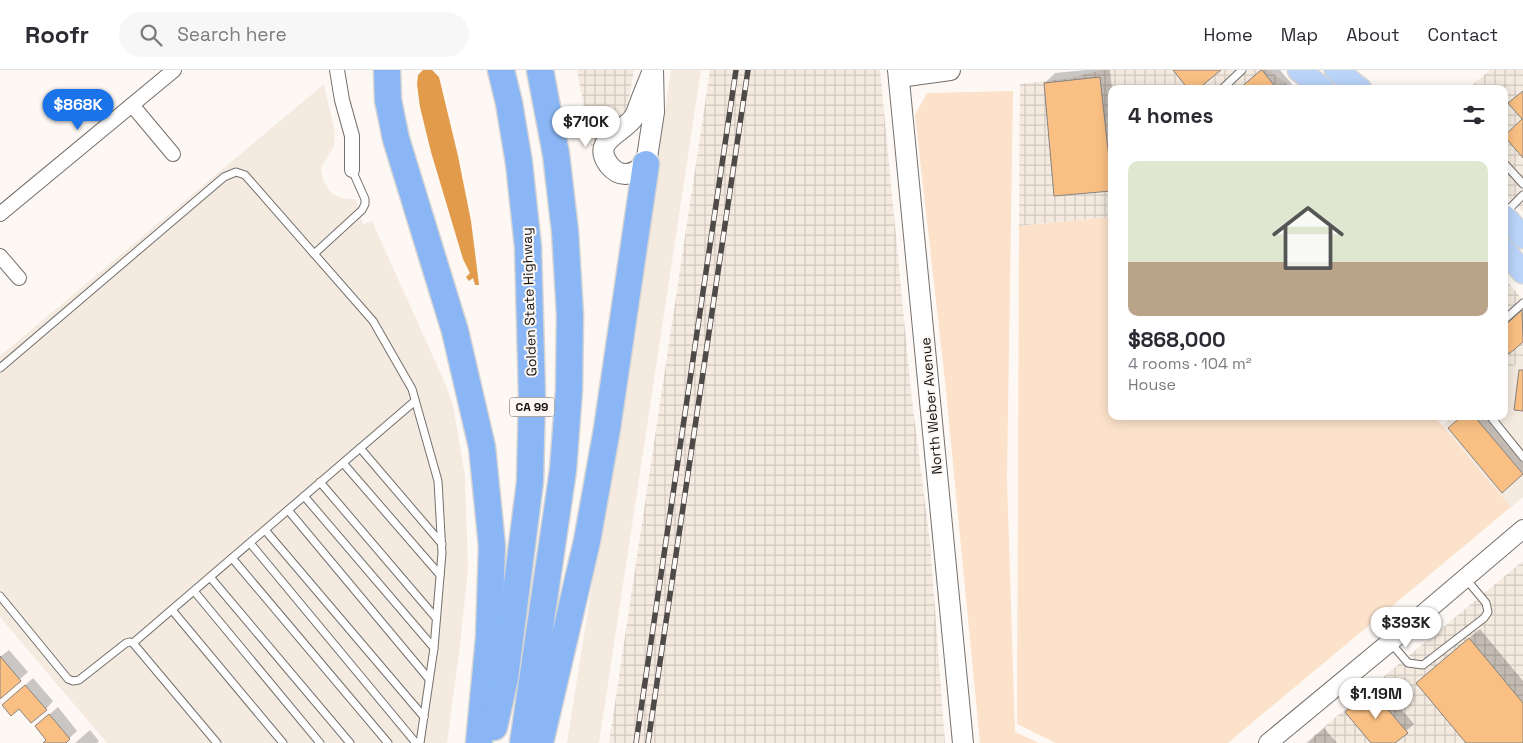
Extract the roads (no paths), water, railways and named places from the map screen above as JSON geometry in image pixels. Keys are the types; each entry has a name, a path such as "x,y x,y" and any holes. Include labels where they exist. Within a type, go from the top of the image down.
{"highway":[{"path":"387,70 388,100 396,139 455,331 482,447 492,546 489,637 479,743"},
{"name":"Golden State Highway","path":"491,743 505,678 524,538 530,482 532,395 526,228 519,163 509,103 501,70"},
{"name":"CA 99","path":"523,743 563,470 569,390 570,315 566,232 556,154 540,70"},
{"path":"540,743 587,541 607,429 646,164"}],"main road":[{"path":"899,73 950,70"},
{"path":"1299,70 1318,85"},
{"path":"1336,70 1355,85"},
{"name":"North Weber Avenue","path":"899,73 963,743"},
{"path":"1508,220 1523,237"},
{"path":"1508,255 1523,272"}],"street":[{"path":"0,214 174,70"},
{"path":"337,70 342,100 352,136 352,170"},
{"path":"132,105 173,154"},
{"path":"0,256 19,278"},
{"path":"1268,743 1523,529"}],"lane":[{"path":"1226,85 1242,70"},
{"path":"1508,167 1523,184"},
{"path":"314,254 362,210 365,204 352,170"},
{"path":"0,368 224,177 236,172 245,175 373,321 412,388 438,481 442,544 434,648 420,743"},
{"path":"1508,211 1523,195"},
{"path":"1508,316 1523,302"},
{"path":"0,596 68,679 73,681 80,680 126,644 133,643 415,401"},
{"path":"1493,420 1523,457"},
{"path":"360,448 442,544"},
{"path":"343,463 440,575"},
{"path":"320,482 436,618"},
{"path":"304,496 434,648"},
{"path":"288,510 429,679"},
{"path":"265,530 424,717"},
{"path":"250,543 416,743"},
{"path":"232,558 388,743"},
{"path":"210,577 350,743"},
{"path":"1390,642 1408,663 1423,665 1484,618 1488,612 1486,603 1465,578"},
{"path":"194,591 320,743"},
{"path":"172,610 284,743"},
{"path":"133,643 217,743"}],"railway":[{"path":"636,743 736,70"},
{"path":"648,743 748,70"}]}
